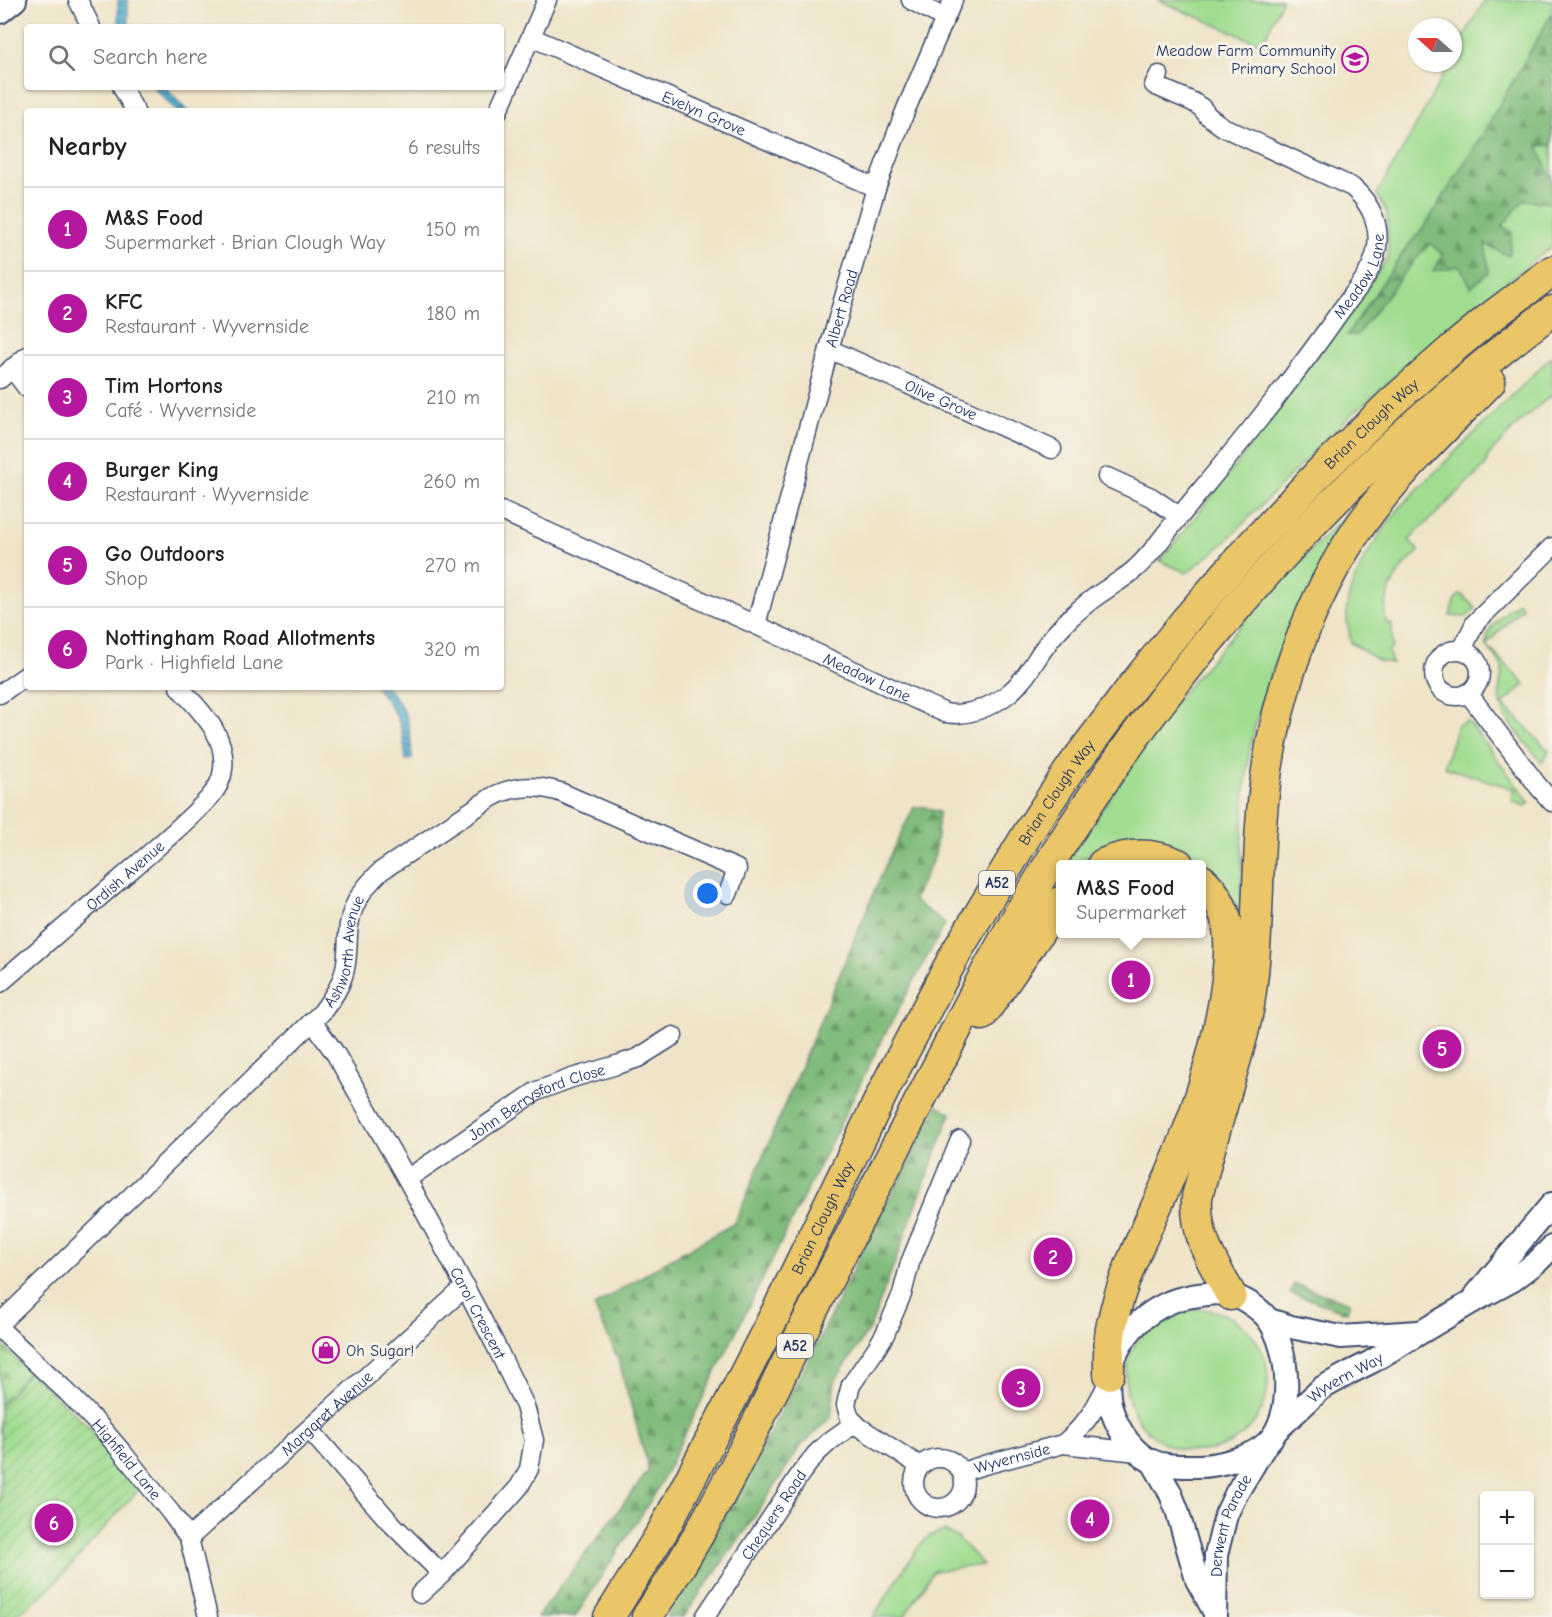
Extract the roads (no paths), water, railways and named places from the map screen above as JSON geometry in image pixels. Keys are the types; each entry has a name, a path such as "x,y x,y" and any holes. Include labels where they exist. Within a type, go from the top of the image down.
{"highway":[{"path":"1487,320 1552,253"},
{"name":"Brian Clough Way","path":"609,1617 664,1529 716,1430 936,990 992,892 1065,777 1132,687 1186,620 1319,473 1390,404 1487,320 1552,271"},
{"name":"Brian Clough Way","path":"647,1617 687,1555 745,1448 862,1213 988,969 1055,853 1095,791 1202,648 1265,574 1378,459 1455,388 1552,311"},
{"path":"1231,1294 1204,1246 1196,1213 1197,1197 1249,1008 1256,957 1260,844 1267,770 1280,705 1304,627 1336,563 1372,509 1417,457 1552,321"},
{"path":"1113,860 1139,855 1165,860"},
{"path":"1109,1378 1108,1346 1121,1292 1139,1244 1189,1129 1208,1071 1221,1016 1229,965 1230,936 1225,912 1218,898 1206,884"},
{"path":"913,1115 1056,908"}],"street":[{"path":"0,12 15,0"},
{"path":"78,0 90,24"},
{"path":"499,108 547,0"},
{"path":"911,0 944,18"},
{"name":"Albert Road","path":"756,625 829,349 876,188 906,109 953,0"},
{"name":"Evelyn Grove","path":"531,38 876,188"},
{"name":"Meadow Lane","path":"504,512 756,625 934,708 951,714 966,714 994,703 1009,694 1023,680 1057,632 1088,602 1137,568 1215,475 1323,336 1366,275 1375,256 1377,226 1371,210 1352,187 1223,127 1193,102 1154,85 1159,75"},
{"path":"124,90 133,108"},
{"name":"Olive Grove","path":"829,349 1052,449"},
{"path":"24,359 6,374 24,386"},
{"path":"1107,477 1151,497 1179,516"},
{"path":"1462,650 1475,623 1552,547"},
{"path":"1453,650 1462,650 1474,657 1479,669 1477,683 1467,693 1460,695 1445,692 1436,682 1434,675 1437,662 1443,654 1453,650"},
{"path":"0,694 24,677"},
{"name":"Ordish Avenue","path":"0,983 166,839 210,797 219,784 223,768 220,739 215,729 182,690"},
{"path":"1467,693 1552,802"},
{"name":"Ashworth Avenue","path":"0,1323 312,1022 330,1001 344,975 349,925 363,889 381,871 477,806 506,790 537,787 560,792 737,869 728,894"},
{"name":"Carol Crescent","path":"312,1022 335,1053 465,1287 525,1406 534,1440 529,1469 519,1486 442,1574 420,1594"},
{"name":"John Berrysford Close","path":"407,1179 537,1091 638,1058 673,1036"},
{"path":"920,1466 855,1424 850,1418 846,1405 854,1380 876,1349 902,1294 910,1263 960,1140"},
{"name":"Wyvern Way","path":"1470,1303 1552,1204"},
{"name":"Wyvern Way","path":"1271,1438 1323,1388 1513,1280 1552,1247"},
{"name":"Margaret Avenue","path":"189,1538 465,1287"},
{"path":"1217,1293 1231,1294 1254,1307 1269,1320 1283,1354 1287,1390 1284,1408 1271,1438 1246,1455 1208,1466 1174,1466 1145,1457 1122,1432 1109,1399 1109,1378 1118,1349 1132,1329 1169,1302 1217,1293"},
{"name":"Wyvern Way","path":"1269,1320 1290,1327 1341,1337 1422,1331"},
{"name":"Highfield Lane","path":"0,1329 67,1392 115,1443 171,1512 189,1538 208,1617"},
{"name":"Wyvernside","path":"1063,1444 1076,1433 1094,1411 1109,1378"},
{"name":"Chequers Road","path":"705,1617 801,1473 830,1441 855,1424"},
{"path":"309,1429 389,1521 442,1574"},
{"name":"Derwent Parade","path":"1215,1614 1216,1555 1226,1515 1236,1494 1271,1438"},
{"name":"Wyvernside","path":"962,1472 1063,1444 1145,1457"},
{"path":"943,1457 958,1465 962,1472 964,1480 962,1494 951,1505 939,1508 925,1504 916,1493 914,1479 920,1466 926,1461 943,1457"},
{"name":"Derwent Parade","path":"1145,1457 1170,1492 1197,1580 1215,1614"}],"water":[{"path":"118,0 128,0 129,24 120,24 118,19"},
{"path":"156,90 168,90 184,108 174,108"},
{"path":"378,690 390,690 404,713 409,729 412,759 406,760 401,729 390,705"}],"place":[{"name":"Meadow Farm Community Primary School","path":"1355,59"},
{"name":"M&S Food","path":"1131,980"},
{"name":"Go Outdoors","path":"1442,1049"},
{"name":"KFC","path":"1053,1257"},
{"name":"Oh Sugar!","path":"326,1350"},
{"name":"Tim Hortons","path":"1021,1388"},
{"name":"Burger King","path":"1090,1519"},
{"name":"Nottingham Road Allotments","path":"54,1523"}]}
